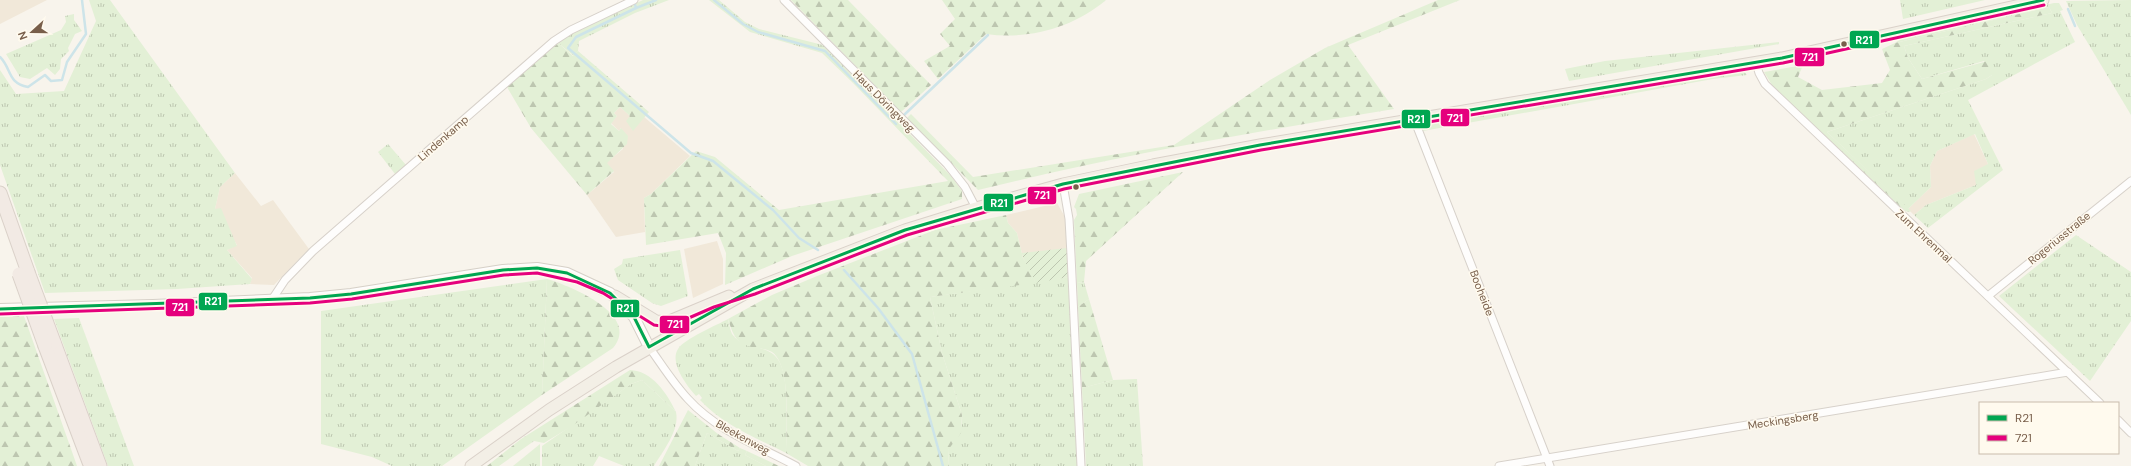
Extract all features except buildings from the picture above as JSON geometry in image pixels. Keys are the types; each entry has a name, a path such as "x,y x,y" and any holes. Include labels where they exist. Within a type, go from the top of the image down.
{"highway":[{"path":"0,193 24,273"},
{"path":"0,217 24,273 50,344 100,466"},
{"path":"50,344 85,466"},
{"path":"72,420 91,466"}],"main road":[{"path":"0,309 272,301 351,294 503,270 537,268 553,270 579,277 615,296 656,321 667,322 712,302 753,289 905,230 976,208 1063,184 1176,161 1414,119 1756,63 2043,0"},
{"path":"471,466 549,410 649,347 753,289"},
{"path":"615,296 634,317 649,347"}],"street":[{"name":"Lindenkamp","path":"272,301 284,280 313,252 554,41 571,30 634,0"},
{"name":"Haus Döringweg","path":"784,0 947,164 966,187 976,208"},
{"name":"Zum Ehrenmal","path":"1756,63 1765,84 2099,402"},
{"name":"Booheide","path":"1414,119 1550,466"},
{"name":"Rogeriusstraße","path":"1988,296 2131,181"},
{"path":"1063,184 1069,219 1081,466"},
{"name":"Bleekenweg","path":"649,347 674,383 704,414 725,429 796,466"},
{"name":"Meckingsberg","path":"1499,466 2068,372"},
{"path":"2119,421 2131,433"}],"shaded area":[{"path":"0,0 47,0 0,24"},
{"path":"620,107 630,116 633,130 644,117 690,156 651,194 644,198 645,232 616,237 587,195 614,172 606,163 623,149 621,128 619,131 611,123 617,116 614,113"},
{"path":"1974,134 1988,164 1976,185 1926,205 1914,215 1908,209 1931,187 1930,166 1937,151"},
{"path":"235,173 261,206 273,200 309,249 274,285 250,284 252,278 227,250 237,245 215,209 220,187"},
{"path":"1057,203 1065,217 1068,277 1035,283 1034,275 1023,258 1017,233 1008,223 1006,215"},
{"path":"717,241 723,259 723,284 693,298 684,249"}],"green space":[{"path":"89,0 110,0 235,173 220,187 215,209 221,208 237,246 227,250 252,279 250,284 177,289 45,293 0,165 0,70 16,94 64,91 96,21"},
{"path":"643,0 669,0 635,13 579,41 578,51 574,56 558,43 575,32"},
{"path":"709,0 719,0 745,22 759,29 823,45 857,80 853,83 822,53 750,32"},
{"path":"791,0 848,0 931,85 901,112"},
{"path":"942,0 1106,0 1079,18 1065,25 1049,30 1018,35 986,34 938,79 924,61 950,46 940,34 955,19"},
{"path":"1438,0 1460,0 1348,45 1394,109 1133,155 978,190 907,118 911,114 973,177 1174,145 1270,80 1325,48"},
{"path":"1900,0 1985,0 1903,19"},
{"path":"2131,0 2131,115 2077,25 2066,1"},
{"path":"2059,3 2063,10 2060,11 2075,42 1968,100 2003,170 1928,228 1914,215 1926,205 1976,185 1974,171 1988,164 1975,134 1937,151 1930,166 1931,187 1908,209 1827,132 1986,79 1992,75 1984,61 1922,79 1908,58 1904,46 2052,13 2049,7 1895,43 1903,37"},
{"path":"2049,7 2052,13 1904,46 1908,58 1922,79 1991,60 1992,75 1986,79 1827,132 1911,211 1909,212 1905,211 1788,101 1772,85 1764,72 1803,65 1798,77 1822,90 1882,83 1890,70 1882,49 1895,43"},
{"path":"74,14 74,20 82,31 75,34 68,48 69,51 61,59 60,69 55,75 47,68 30,79 20,77 6,54 61,30 66,22 65,16"},
{"path":"1779,42 1779,44 1569,81 1565,69 1605,61"},
{"path":"558,43 573,56 578,51 649,112 633,131 626,121 630,116 620,107 614,113 617,116 611,124 619,131 621,128 628,136 627,144 607,163 614,171 587,195 531,128 507,87"},
{"path":"1743,70 1747,75 1713,79 1423,131 1426,123 1553,100"},
{"path":"857,80 951,176 962,191 962,199 792,256 725,285 726,253 718,233 646,245 644,198 651,194 696,151 715,157 779,210 948,181 853,83"},
{"path":"388,144 406,165 395,174 378,152"},
{"path":"1183,172 1086,261 1084,282 1077,283 1074,220 1077,215 1074,207 1079,194"},
{"path":"1006,215 1008,223 1017,233 1023,258 1034,275 1035,283 930,297 942,353 962,415 961,433 948,450 949,466 808,466 786,453 787,415 783,370 778,359 772,352 745,345 737,340 728,319 772,295 935,230"},
{"path":"2076,235 2131,272 2131,321 2090,381 1999,296"},
{"path":"1067,248 1068,277 1035,283 1022,253"},
{"path":"680,250 688,296 661,306 652,303 618,280 614,269 622,264 623,259"},
{"path":"1068,277 1078,466 949,466 948,450 960,430 962,415 942,353 930,297"},
{"path":"547,279 542,395 442,466 392,466 372,457 321,444 321,311"},
{"path":"547,279 586,295 600,304 611,314 618,324 619,336 613,348 542,395"},
{"path":"1084,282 1089,299 1078,307 1077,283"},
{"path":"1089,299 1113,380 1082,388 1078,307"},
{"path":"24,316 77,466 0,466 0,317"},
{"path":"79,318 134,466 108,466 54,319"},
{"path":"728,319 732,334 737,339 743,343 763,349 775,355 779,361 785,380 786,392 786,453 740,430 719,417 700,400 702,398 699,394 696,396 692,392 680,374 677,367 676,355 681,345"},
{"path":"630,370 645,374 658,384 676,412 642,380 631,384 572,426 544,443 534,441 499,466 487,466 521,439"},
{"path":"1137,379 1143,466 1086,466 1082,388 1113,380"},
{"path":"642,380 676,412 677,419 676,426 670,440 654,466 624,466 599,456 593,466 542,466 542,446 631,384"},
{"path":"688,410 718,434 740,448 738,451 707,433 695,466 659,466"},
{"path":"707,433 738,451 740,448 747,451 745,455 766,466 695,466"},
{"path":"540,444 540,466 513,466"},
{"path":"747,451 779,466 766,466 745,455"}],"waterway":[{"path":"0,57 13,79 21,85 28,87 45,75 51,81 62,80 67,62 86,34 82,0"},
{"path":"634,1 636,8 656,0"},
{"path":"714,0 743,24 758,32 825,51 896,124"},
{"path":"636,8 576,37 568,48 691,153 713,161 773,210 799,238 818,250"},
{"path":"2068,9 2075,26"},
{"path":"904,115 988,35"},
{"path":"844,270 878,308 912,354 943,466"}],"transit line":[{"name":"R21","path":"0,309 310,298 351,294 503,270 537,268 567,273 610,293 634,317 649,347 753,289 905,230 1063,184 1260,145 1782,58 2043,0"},
{"name":"721","path":"0,314 310,303 352,299 504,275 537,273 577,282 603,293 654,325 668,327 714,307 755,294 907,235 1064,189 1261,150 1783,63 2044,5"}]}
